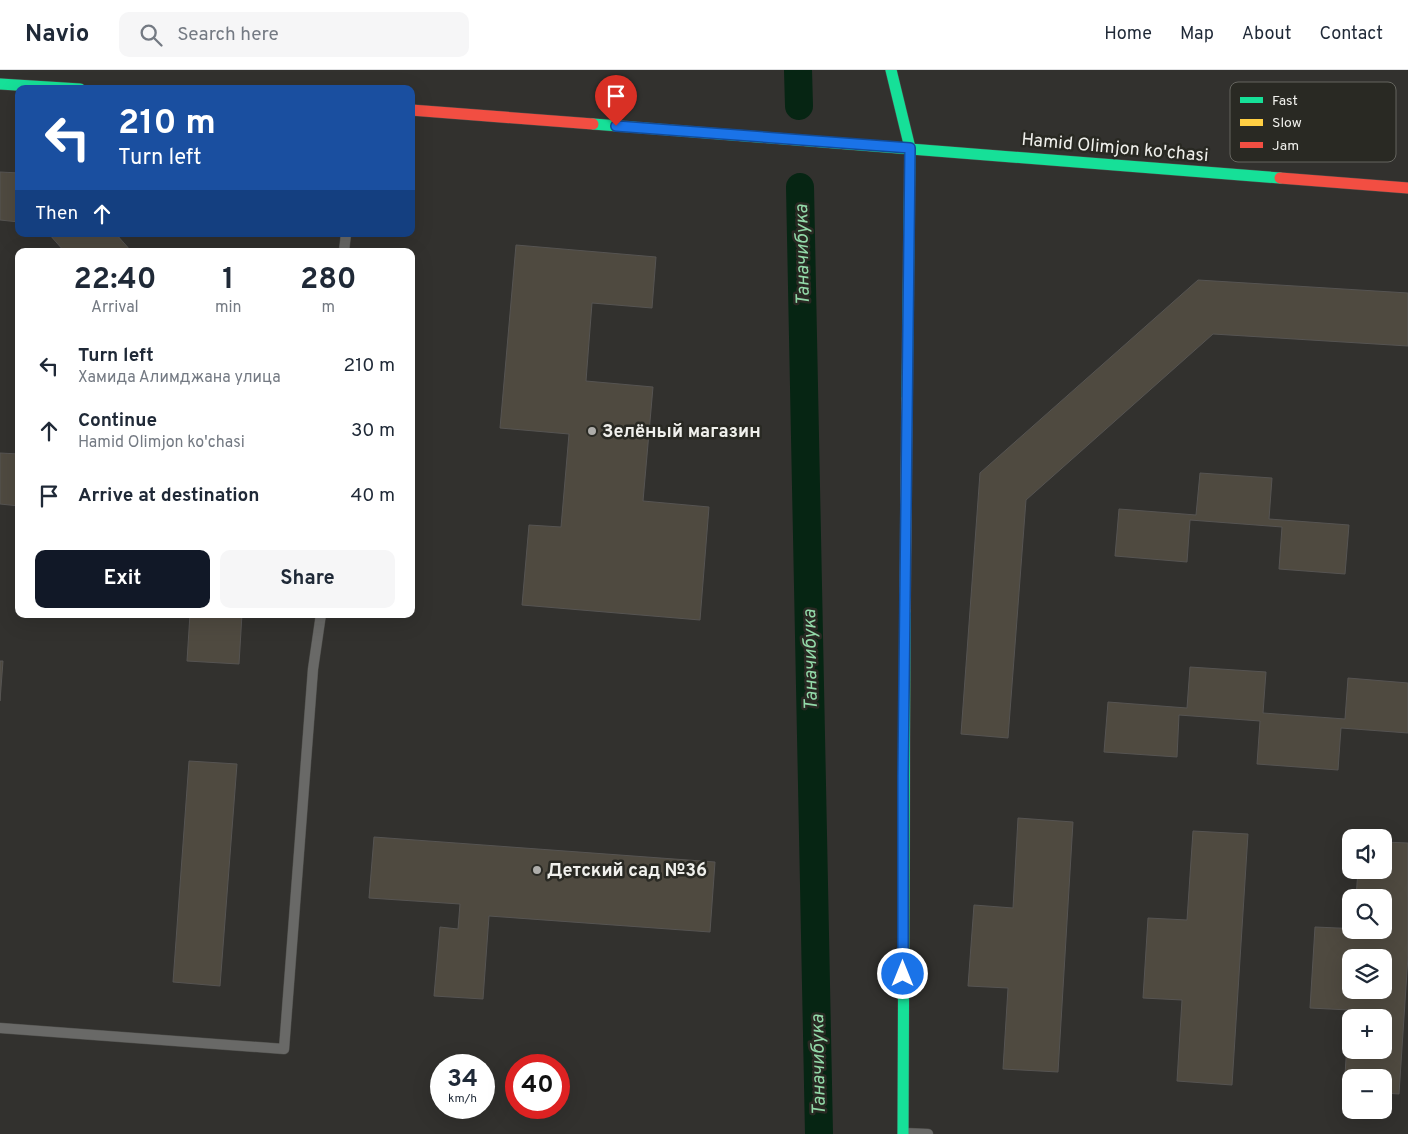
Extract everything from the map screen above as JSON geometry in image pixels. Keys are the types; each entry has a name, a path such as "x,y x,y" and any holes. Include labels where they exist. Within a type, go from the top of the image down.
{"street":[{"path":"891,70 910,148 903,776 903,1134"},
{"path":"0,84 16,85"},
{"name":"Hamid Olimjon ko'chasi","path":"415,110 1408,188"}],"lane":[{"path":"0,1028 284,1049 313,670 320,618"},
{"path":"903,1134 928,1134"}],"building":[{"path":"0,172 15,173 15,222 0,220"},
{"path":"52,237 119,237 128,248 61,248"},
{"name":"Зелёный магазин","path":"516,245 656,257 652,308 592,303 586,381 653,387 643,501 709,507 700,620 522,605 529,525 561,527 569,434 500,428"},
{"path":"1198,280 1408,293 1408,346 1213,334 1026,500 1008,738 961,734 980,473"},
{"path":"0,453 15,454 15,506 0,504"},
{"path":"1200,473 1272,478 1269,519 1349,525 1345,574 1279,569 1282,527 1190,520 1187,562 1115,556 1119,509 1196,515"},
{"path":"190,618 242,618 239,664 187,661"},
{"path":"0,661 3,661 0,701"},
{"path":"1190,667 1266,672 1263,713 1345,719 1348,678 1408,683 1408,733 1341,728 1338,770 1257,764 1260,721 1179,715 1177,757 1104,752 1108,702 1187,708"},
{"path":"189,761 237,764 220,986 173,982"},
{"path":"1018,818 1073,822 1058,1072 1003,1069 1008,988 968,986 974,905 1013,908"},
{"path":"1193,831 1248,834 1232,1085 1177,1081 1182,1000 1143,998 1148,918 1187,920"},
{"path":"374,837 715,862 710,932 489,916 483,999 434,996 440,927 458,929 460,904 369,898"},
{"path":"1392,842 1408,843 1408,956 1399,1094 1392,1094 1392,1069 1345,1069 1346,1059 1392,1059 1392,1009 1310,1008 1315,927 1342,928 1342,939 1392,939 1392,889 1357,889 1357,879 1392,879"}],"waterway":[{"name":"Таначибука","path":"798,70 799,106"},
{"name":"Таначибука","path":"800,187 819,1134"}],"traffic: fast":[{"path":"891,70 910,148 907,399"},
{"path":"0,84 16,85"},
{"path":"593,124 1280,178"},
{"path":"903,1134 905,611"}],"traffic: slow":[{"path":"905,611 907,399"}],"traffic: jam":[{"path":"415,110 593,124"},
{"path":"1280,178 1408,188"}],"place":[{"name":"Зелёный магазин","path":"592,431"},
{"name":"Детский сад №36","path":"537,870"}],"route":[{"path":"616,126 788,141 910,148 903,776 903,974"}]}
